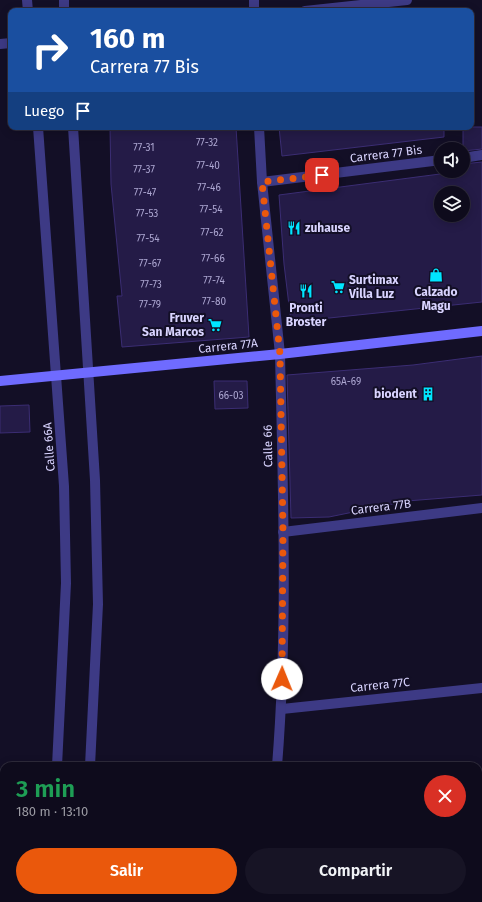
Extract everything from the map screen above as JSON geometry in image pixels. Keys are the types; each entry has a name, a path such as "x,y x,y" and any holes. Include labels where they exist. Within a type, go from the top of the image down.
{"main road":[{"name":"Carrera 77A","path":"0,381 280,354 482,331"}],"street":[{"path":"333,8 407,0"},
{"name":"Calle 66A","path":"38,130 64,486 66,583 57,762"},
{"path":"72,130 96,480 98,604 90,762"},
{"name":"Calle 66","path":"259,130 262,182 280,354 283,532 282,709 277,762"},
{"path":"470,157 482,155"},
{"name":"Carrera 77 Bis","path":"262,182 434,161"},
{"name":"Carrera 77B","path":"283,532 482,508"},
{"name":"Carrera 77C","path":"282,709 482,688"}],"building":[{"path":"474,127 482,127 482,149 470,150 470,142 463,142 463,130 474,130"},
{"path":"110,130 236,130 249,337 122,347 117,296 122,296 111,184"},
{"path":"279,130 444,130 444,137 282,156"},
{"path":"482,162 482,302 291,322 284,264 279,195 434,175 434,178 470,178 470,163"},
{"path":"482,356 482,495 407,501 329,517 291,518 287,375 413,365"},
{"path":"214,381 247,381 248,408 215,409"},
{"path":"29,405 30,432 0,433 0,406"}],"place":[{"name":"zuhause","path":"294,228"},
{"name":"Calzado Magu","path":"436,275"},
{"name":"Surtimax Villa Luz","path":"338,287"},
{"name":"Pronti Broster","path":"306,291"},
{"name":"Fruver San Marcos","path":"215,325"},
{"name":"biodent","path":"428,394"}],"route":[{"path":"282,679 283,532 280,354 262,182 322,175"}]}
